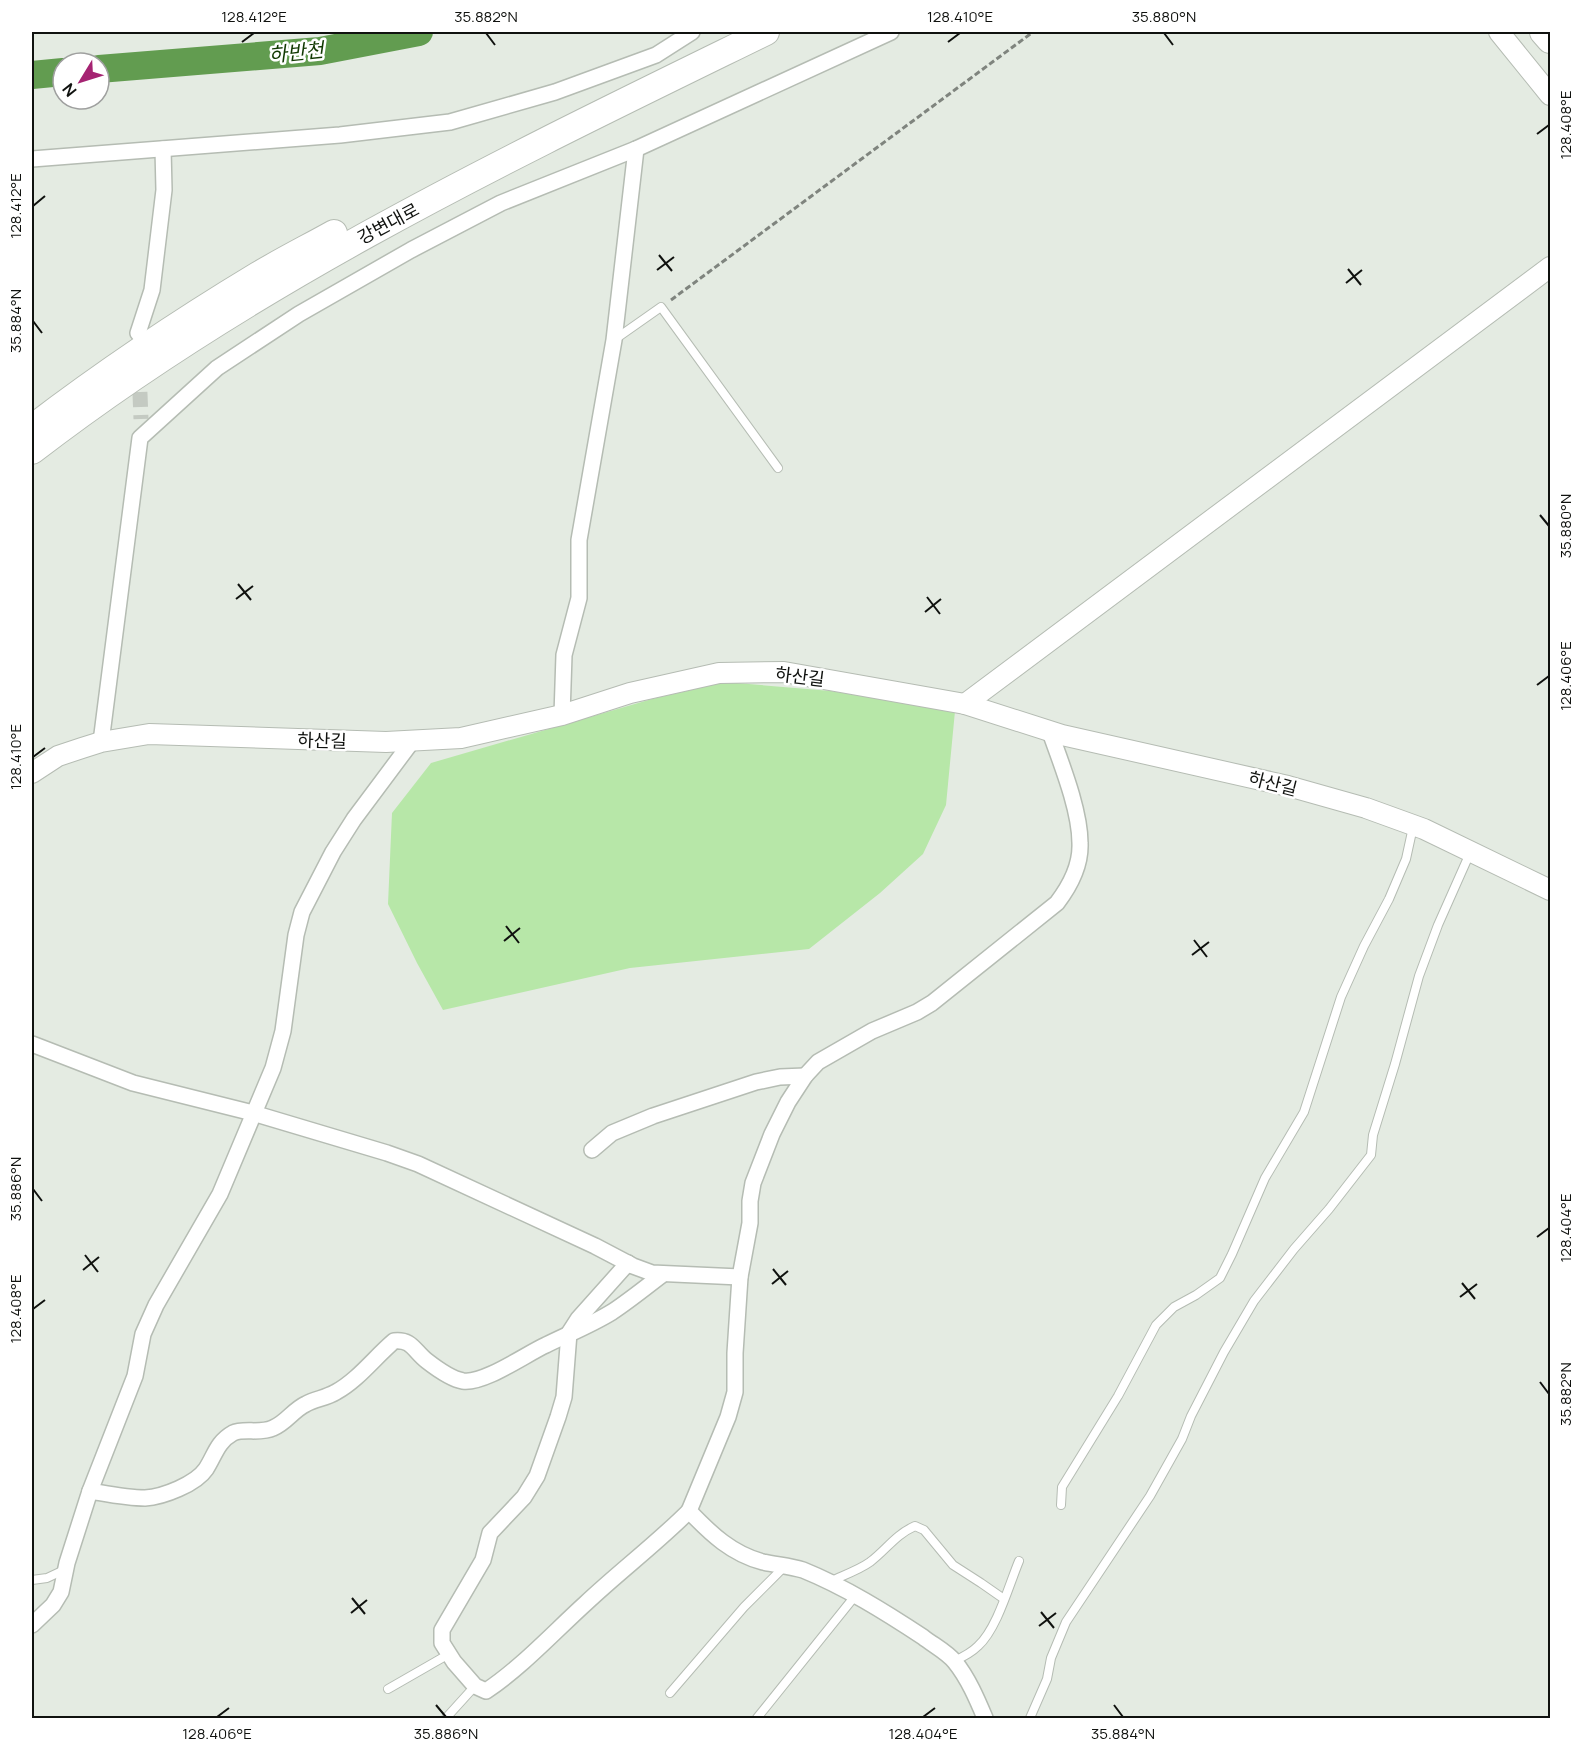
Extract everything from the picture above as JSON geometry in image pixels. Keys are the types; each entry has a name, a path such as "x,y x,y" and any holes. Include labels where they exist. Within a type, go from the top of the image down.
{"highway":[{"name":"강변대로","path":"32,428 141,350 259,274 387,204 726,32"},
{"name":"강변대로","path":"32,451 136,375 234,311 359,238 517,154 766,32"},
{"path":"1543,32 1551,40"}],"street":[{"path":"32,159 340,135 450,122 555,92 656,55 692,32"},
{"path":"140,438 217,368 299,314 411,250 501,203 636,149 891,32"},
{"path":"1499,32 1551,95"},
{"path":"138,333 152,290 164,190 163,149"},
{"path":"562,715 564,655 579,598 579,540 614,340 636,149"},
{"path":"965,704 1551,267"},
{"path":"101,742 141,419"},
{"name":"하산길","path":"32,773 58,756 101,742 149,734 386,742 461,738 562,715 630,693 719,673 784,672 965,704 1050,732 1288,786 1366,808 1414,826 1551,891"},
{"path":"628,1263 578,1319 570,1333 564,1397 537,1476 524,1497 490,1533 483,1560 442,1630 442,1644 449,1654 475,1686 486,1691 496,1685 616,1575 661,1540 689,1512 728,1417 735,1392 740,1277 750,1223 753,1183 772,1134 804,1076 818,1062 842,1048 932,1003 1057,903 1070,885 1081,844 1065,774 1050,732"},
{"path":"32,1625 53,1605 61,1592 90,1491 135,1376 143,1334 156,1305 220,1194 273,1068 284,1031 296,935 302,912 333,852 354,819 413,740"},
{"path":"32,1044 133,1083 253,1113 418,1164 652,1273 740,1277"},
{"path":"592,1150 612,1133 653,1116 756,1082 780,1077 804,1076"},
{"path":"90,1491 147,1498 182,1487 196,1479 205,1470 220,1443 227,1437 236,1431 271,1430 280,1425 305,1404 336,1392 349,1383 394,1341 402,1340 411,1344 426,1360 451,1376 464,1381 475,1379 508,1366 612,1312 663,1274"},
{"path":"689,1512 714,1537 743,1555 800,1569 830,1582 908,1627 954,1661 967,1679 985,1719"}],"lane":[{"path":"614,340 662,307 777,468"},
{"path":"1061,1504 1062,1487 1118,1396 1156,1325 1174,1307 1220,1278 1265,1178 1304,1112 1341,997 1406,860 1414,826"},
{"path":"1030,1719 1047,1679 1051,1658 1066,1622 1150,1496 1182,1440 1191,1416 1224,1353 1254,1301 1371,1155 1372,1135 1395,1064 1419,976 1438,925 1470,852"},
{"path":"830,1582 869,1563 903,1531 915,1526 924,1530 954,1565 1004,1599"},
{"path":"954,1661 980,1645 992,1629 1019,1561"},
{"path":"670,1693 744,1607 785,1566"},
{"path":"32,1580 47,1578 66,1570"},
{"path":"757,1719 855,1596"},
{"path":"388,1689 449,1654"},
{"path":"446,1719 475,1686"}],"path":[{"path":"662,307 1033,32"}],"green space":[{"path":"725,682 831,691 955,711 946,805 923,854 880,893 809,949 630,968 443,1010 388,904 392,813 431,763 652,699"}],"waterway":[{"name":"하반천","path":"111,68 320,51 419,32"},
{"name":"하반천","path":"32,75 51,73"}],"tunnel":[{"path":"139,369 141,419"}]}
